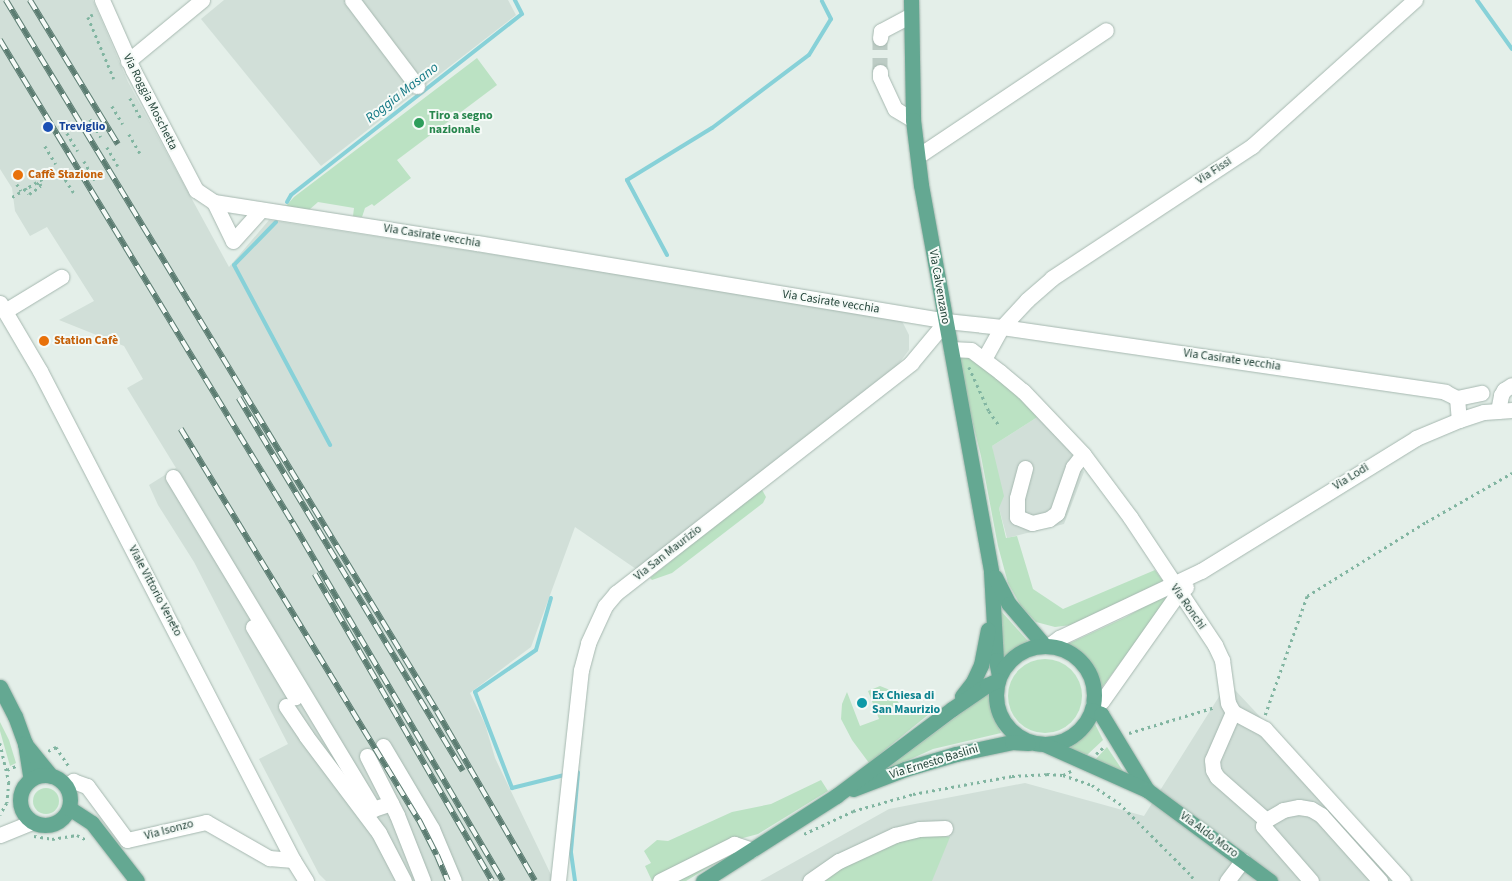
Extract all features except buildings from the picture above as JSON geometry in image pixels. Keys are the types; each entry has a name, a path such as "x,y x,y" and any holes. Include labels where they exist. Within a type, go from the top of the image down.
{"main road":[{"name":"Via Calvenzano","path":"911,0 913,120 946,321 956,349 991,571 998,678"},
{"name":"Via Calvenzano","path":"991,571 1009,604 1047,646"},
{"path":"952,710 973,682 981,665 993,599"},
{"path":"1047,646 1070,653 1086,668 1094,689 1092,707 1085,724 1074,736 1060,743 1040,744 1013,733 1002,720 996,704 998,678 1013,657 1034,647 1047,646"},
{"name":"Via Ernesto Baslini","path":"703,881 836,796 998,678"},
{"path":"0,687 15,716 25,743 31,779"},
{"name":"Via Aldo Moro","path":"1092,707 1101,714 1147,790"},
{"name":"Via Ernesto Baslini","path":"836,796 905,769 956,754 1012,742 1040,744"},
{"path":"25,743 51,776 66,786 70,800 69,808 59,821"},
{"name":"Via Aldo Moro","path":"1040,744 1147,790 1270,881"},
{"path":"51,776 44,775 31,779 22,790 20,804 32,829 59,821 92,822"},
{"path":"69,808 92,822 137,881"}],"street":[{"name":"Via Roggia Moschetta","path":"102,0 128,61 196,190 210,201 233,242 261,210"},
{"path":"128,61 202,0"},
{"path":"352,0 418,86"},
{"name":"Via Fissi","path":"984,359 1002,327 1027,300 1052,278 1252,146 1414,0"},
{"path":"880,38 881,32 911,16"},
{"path":"918,156 1106,30"},
{"path":"880,72 880,77 896,109 913,120"},
{"name":"Via Casirate vecchia","path":"210,201 477,243 946,321 1002,327 1436,390 1457,398"},
{"path":"2,307 61,277"},
{"name":"Viale Vittorio Veneto","path":"2,307 40,371 293,860 306,881"},
{"name":"Via San Maurizio","path":"558,881 581,670 591,634 605,606 616,593 911,363 946,321"},
{"name":"Via Ronchi","path":"956,349 971,350 1023,390 1083,454 1130,517 1176,589 1215,645 1222,660 1230,708"},
{"path":"1505,410 1501,395 1504,390 1512,385"},
{"path":"1459,420 1457,398 1481,393"},
{"name":"Via Lodi","path":"1047,646 1059,638 1176,589 1201,571 1390,452 1435,429 1459,420 1505,410"},
{"path":"1025,468 1017,498 1017,517 1032,523 1049,519 1057,513 1073,467 1083,454"},
{"path":"391,803 373,809 344,758 169,479 332,761 379,833 404,881"},
{"name":"Via Lodi","path":"1092,707 1102,701 1176,589"},
{"path":"0,705 15,716"},
{"path":"286,706 332,761"},
{"path":"1266,820 1217,777 1213,770 1212,760 1230,708 1265,729 1403,881"},
{"path":"384,746 432,829 454,881"},
{"path":"367,756 410,843 423,881"},
{"name":"Via Isonzo","path":"66,786 73,781 87,786 127,840 206,822 269,858 293,860"},
{"path":"1311,881 1266,832 1264,826 1266,820 1283,810 1299,807 1311,808 1321,815 1380,881"},
{"path":"810,881 839,861 895,835 919,829 945,828"},
{"path":"0,835 32,829"},
{"path":"660,881 734,844 752,850"},
{"path":"1227,881 1243,860"}],"path":[{"path":"97,23 93,14 88,17 114,79"},
{"path":"128,92 141,119"},
{"path":"112,106 123,124"},
{"path":"90,118 101,137"},
{"path":"67,133 78,151"},
{"path":"129,134 140,153"},
{"path":"45,146 56,164"},
{"path":"107,147 118,166"},
{"path":"84,161 95,180"},
{"path":"62,174 74,193"},
{"path":"12,197 45,177"},
{"path":"26,188 29,194 41,186 39,183 36,185"},
{"path":"17,184 21,191"},
{"path":"956,349 989,411 1000,427"},
{"path":"1263,718 1307,596 1426,522 1512,473"},
{"path":"1063,775 1086,764 1114,738 1230,708"},
{"path":"0,743 9,782 7,803 0,815"},
{"path":"800,836 853,811 912,794 1029,774 1063,775 1092,785 1119,803 1186,869 1194,881"},
{"path":"32,829 52,839 77,836 91,844"}],"shaded area":[{"path":"0,0 93,0 128,82 229,267 269,220 888,315 901,319 909,335 909,350 897,366 636,569 575,527 531,647 470,693 485,724 495,758 554,881 326,881 319,874 259,759 288,744 194,562 158,505 149,485 176,468 127,388 143,379 124,346 59,320 94,301 47,227 30,236 15,211 12,188 0,169"},
{"path":"224,0 508,0 516,15 321,166 201,19"},
{"path":"1039,416 1064,443 1084,472 1064,524 1007,538 999,508 992,446"},
{"path":"1235,690 1414,881 760,881 889,809 1025,783 1144,816 1220,695"}],"green space":[{"name":"Tiro a segno nazionale","path":"477,58 497,85 397,160 411,178 374,206 372,204 365,208 362,217 353,216 354,208 318,202 309,210 286,206 294,197"},
{"path":"966,353 1018,394 1039,416 992,446 1004,496 999,508 1006,538 1017,536 1033,589 1063,609 1155,570 1163,581 1071,625 1055,627 1036,622 1021,606 1008,583 998,546 981,456 958,364 959,358"},
{"path":"761,488 766,497 763,503 672,573 652,580 650,578"},
{"path":"1168,593 1170,596 1103,686 1100,687 1090,663 1068,644 1126,617"},
{"path":"1001,611 1028,641 1000,659"},
{"path":"1038,659 1052,659 1066,665 1076,675 1082,689 1080,710 1066,727 1052,733 1038,733 1024,727 1014,717 1008,703 1008,689 1014,675 1024,665"},
{"path":"880,686 890,690 903,709 916,706 929,714 869,763 852,740 841,719 842,704 847,692 860,726 879,719 868,691"},
{"path":"988,693 991,711 1001,733 933,749 882,772"},
{"path":"0,722 9,740 16,763 10,766 0,731"},
{"path":"1094,722 1103,740 1087,755 1071,749 1070,745 1082,737"},
{"path":"1107,747 1123,771 1124,772 1095,760"},
{"path":"821,780 828,791 758,834 732,841 732,853 686,881 652,881 645,866 651,863 644,851 657,840 668,841 732,812 771,804"},
{"path":"46,788 55,792 59,801 55,810 46,814 37,810 33,801 37,792"},
{"path":"927,834 950,837 932,881 823,881 845,865 882,845"}],"waterway":[{"name":"Roggia Masano","path":"287,202 291,195 522,14 515,0"},
{"path":"1477,0 1512,49"},
{"path":"667,255 627,180 712,128 809,55 831,19 822,1"},
{"name":"Roggia Masano","path":"276,222 234,265 330,445"},
{"path":"551,598 536,650 475,692 512,788 564,775"},
{"path":"575,881 571,851 578,772"}],"tunnel":[{"path":"880,38 880,72"}],"railway":[{"path":"6,0 437,711 535,881"},
{"path":"30,0 118,144"},
{"path":"0,40 293,523 503,881"},
{"path":"239,398 463,771"},
{"path":"181,429 419,820 448,881"},
{"path":"315,574 492,881"}],"place":[{"name":"Tiro a segno nazionale","path":"419,123"},
{"name":"Treviglio","path":"48,127"},
{"name":"Caffè Stazione","path":"18,175"},
{"name":"Station Cafè","path":"44,341"},
{"name":"Ex Chiesa di San Maurizio","path":"862,703"}]}
